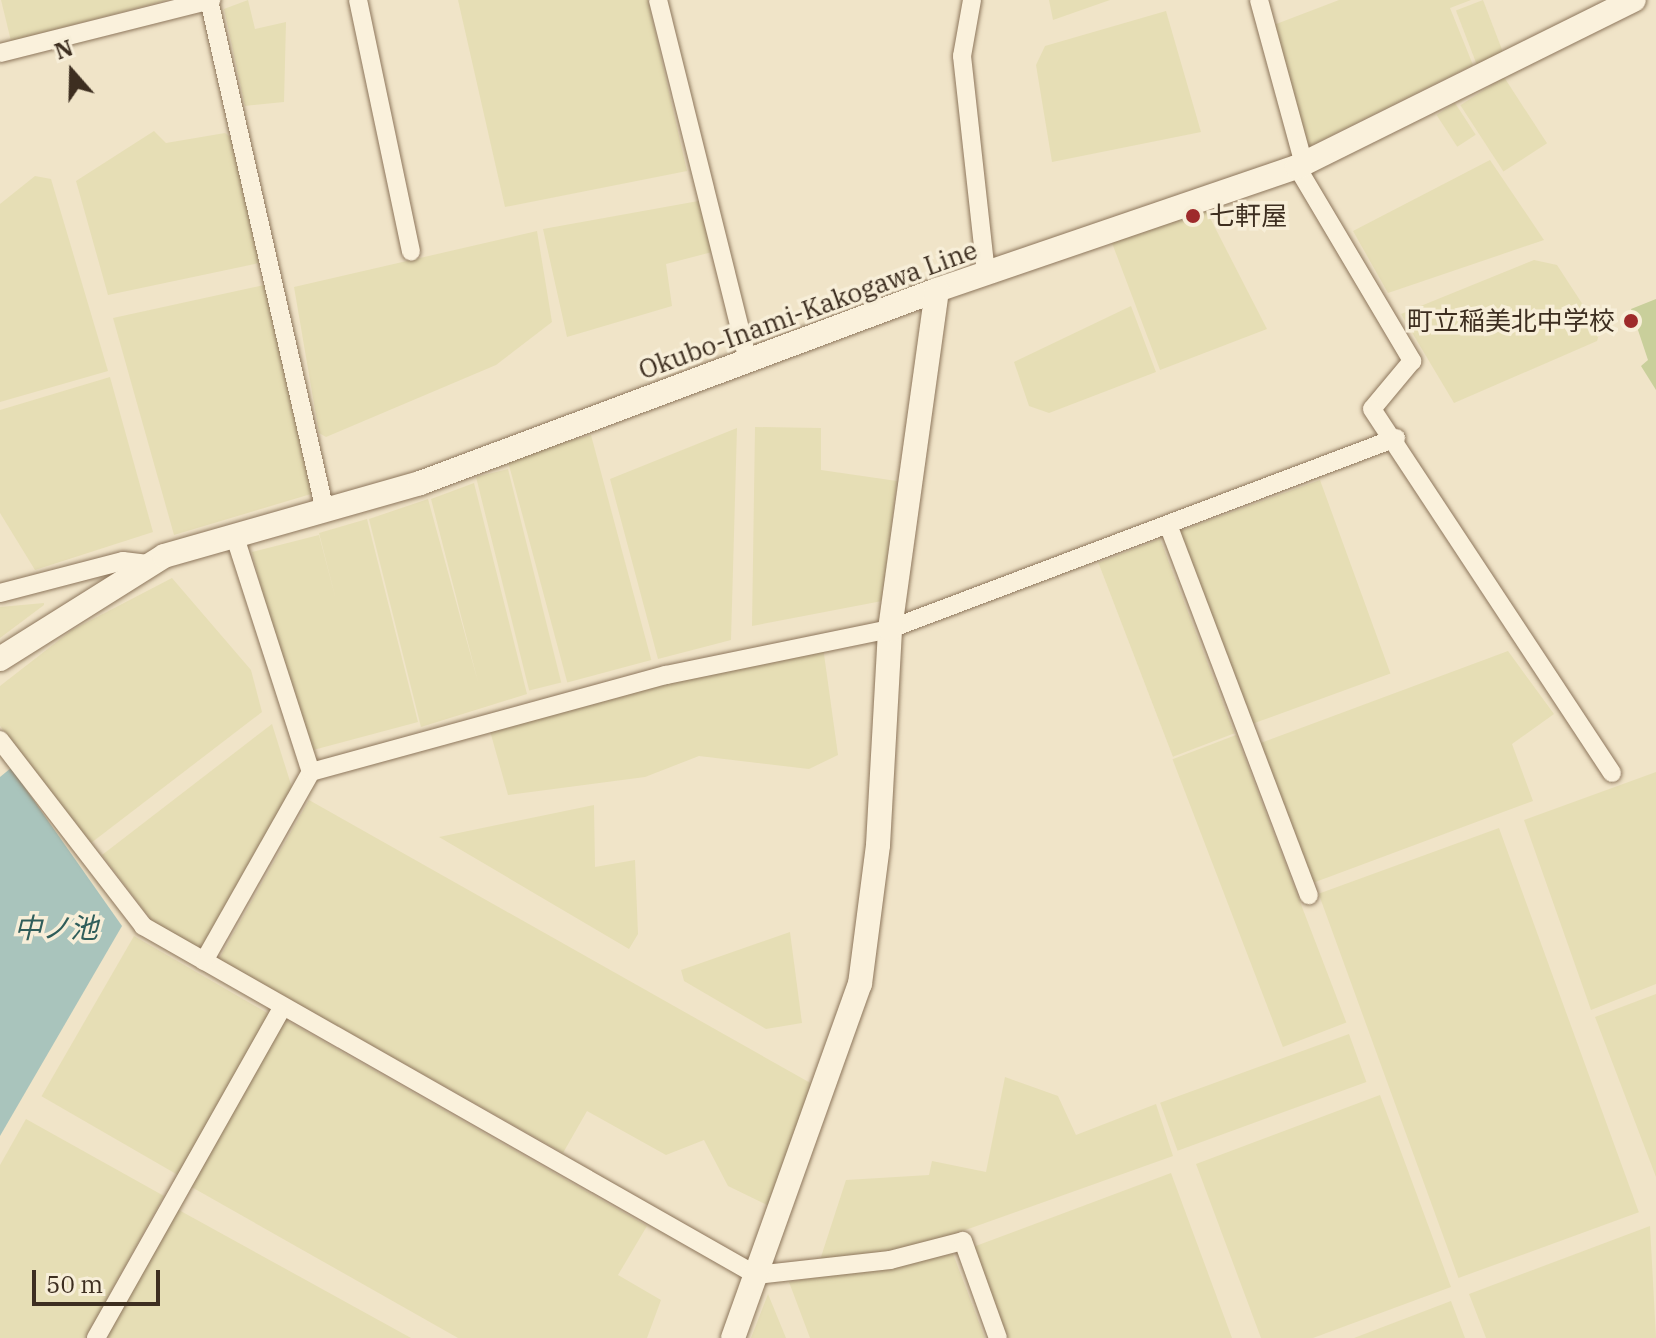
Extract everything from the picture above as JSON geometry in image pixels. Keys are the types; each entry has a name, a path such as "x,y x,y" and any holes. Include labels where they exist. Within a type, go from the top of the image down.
{"main road":[{"name":"Okubo-Inami-Kakogawa Line","path":"0,659 146,564 234,534 325,511 748,361 937,290 1301,165 1634,0"},
{"path":"733,1338 860,984 878,845 890,629 937,290"}],"street":[{"path":"0,53 210,0 325,511"},
{"path":"358,0 411,251"},
{"path":"658,0 748,361"},
{"path":"972,0 962,56 986,274"},
{"path":"1259,0 1301,165 1412,361 1372,409 1396,438 1612,773"},
{"path":"204,961 311,772 666,675 890,629 1169,527 1396,438"},
{"path":"1169,527 1309,895"},
{"path":"234,534 311,772"},
{"path":"0,593 123,561 146,564"},
{"path":"0,740 143,926 282,1008 756,1275 890,1260 963,1241 998,1338"},
{"path":"96,1338 282,1008"}],"shaded area":[{"path":"1,0 168,0 11,41"},
{"path":"248,0 255,29 286,22 284,102 245,106 224,9"},
{"path":"458,0 648,0 687,171 505,207"},
{"path":"1049,0 1110,0 1053,20"},
{"path":"1339,0 1471,0 1450,8 1473,65 1310,146 1301,138 1271,26"},
{"path":"1483,0 1504,54 1477,65 1456,10"},
{"path":"1166,11 1201,132 1052,162 1036,65 1045,46"},
{"path":"1504,77 1547,143 1503,172 1460,105"},
{"path":"1455,103 1476,135 1457,147 1437,115"},
{"path":"154,131 166,143 225,133 240,144 264,262 108,295 76,181"},
{"path":"1490,160 1544,240 1388,293 1353,231"},
{"path":"35,176 51,179 108,371 0,402 0,204"},
{"path":"704,200 716,251 666,264 672,306 567,337 543,229"},
{"path":"1206,210 1267,329 1160,370 1112,243"},
{"path":"537,231 552,322 496,365 326,437 319,433 294,287"},
{"path":"1534,260 1557,265 1600,331 1597,341 1454,403 1401,314"},
{"path":"269,284 311,494 174,535 113,318"},
{"path":"1131,306 1156,372 1049,413 1029,406 1014,362"},
{"path":"110,377 153,532 35,570 0,513 0,410"},
{"path":"755,427 821,428 821,470 897,481 882,601 752,626"},
{"path":"737,428 731,640 658,659 610,479"},
{"path":"591,435 651,660 567,683 507,458"},
{"path":"508,469 561,682 529,690 476,477"},
{"path":"1320,480 1390,674 1248,726 1177,532"},
{"path":"474,483 527,694 421,727 369,519 428,499 478,682 431,499"},
{"path":"367,519 418,722 302,753 252,552 319,535 336,600 319,533"},
{"path":"1160,539 1235,733 1173,757 1098,563"},
{"path":"172,578 251,670 262,712 91,843 0,726 0,686 72,630"},
{"path":"44,605 0,638 0,607"},
{"path":"823,647 838,755 809,769 699,756 645,777 508,795 490,731 571,705"},
{"path":"1508,651 1554,714 1512,744 1533,801 1310,884 1258,744"},
{"path":"272,724 293,791 202,948 195,948 152,921 102,855"},
{"path":"1236,735 1346,1023 1283,1047 1173,759"},
{"path":"1656,772 1656,984 1591,1010 1524,820"},
{"path":"309,800 814,1085 771,1207 728,1186 704,1140 666,1155 587,1111 563,1153 219,959"},
{"path":"594,805 595,867 635,860 638,934 629,949 439,837"},
{"path":"1499,828 1639,1212 1458,1278 1319,894"},
{"path":"790,932 802,1023 766,1029 684,981 681,970"},
{"path":"134,936 273,1016 180,1176 42,1096"},
{"path":"1656,994 1656,1177 1595,1017"},
{"path":"284,1019 647,1226 618,1275 661,1300 647,1338 458,1338 188,1185"},
{"path":"1349,1034 1366,1082 1178,1151 1160,1103"},
{"path":"1005,1077 1058,1096 1076,1135 1156,1104 1173,1156 912,1249 819,1263 846,1180 929,1175 932,1161 986,1172"},
{"path":"1380,1095 1451,1287 1313,1338 1261,1338 1196,1164"},
{"path":"26,1119 164,1196 85,1338 0,1338 0,1165"},
{"path":"1171,1173 1232,1338 1006,1338 973,1247"},
{"path":"177,1209 411,1338 105,1338"},
{"path":"1650,1226 1656,1338 1486,1338 1469,1294"},
{"path":"953,1254 985,1338 810,1338 789,1282"},
{"path":"768,1294 786,1338 751,1338"},
{"path":"1451,1301 1465,1338 1354,1338"}],"green space":[{"name":"町立稲美北中学校","path":"1656,299 1656,390 1641,366 1648,360 1631,309"}],"water":[{"name":"中ノ池","path":"11,768 122,926 0,1136 0,777"}],"place":[{"name":"七軒屋","path":"1193,216"},
{"name":"町立稲美北中学校","path":"1631,321"}]}
